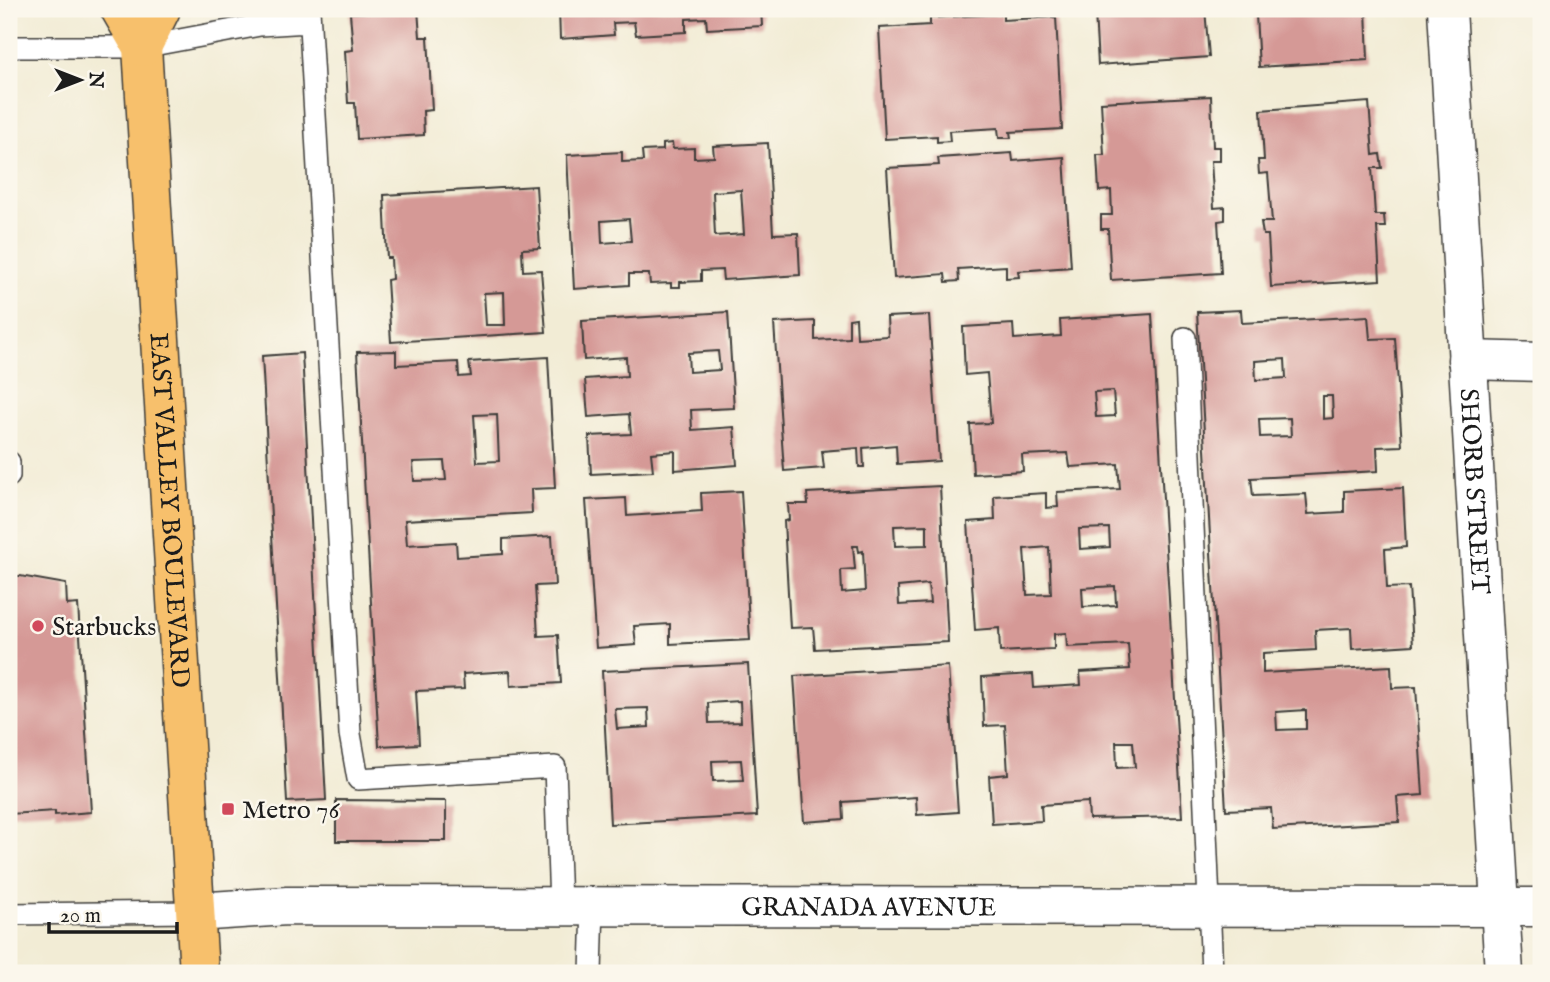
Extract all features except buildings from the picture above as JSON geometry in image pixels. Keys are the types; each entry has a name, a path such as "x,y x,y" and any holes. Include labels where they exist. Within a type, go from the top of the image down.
{"main road":[{"name":"EAST VALLEY BOULEVARD","path":"120,9 142,47 199,973"},
{"path":"142,47 161,9"}],"street":[{"name":"SHORB STREET","path":"1447,9 1504,973"},
{"path":"1467,360 1541,362"},
{"name":"GRANADA AVENUE","path":"195,912 287,906 1541,907"}],"lane":[{"path":"9,47 142,47 309,15 350,734 358,779 555,767 576,905 591,973"},
{"path":"1185,338 1212,973"},
{"path":"9,462 9,476"},
{"path":"9,914 195,912"}],"place":[{"name":"Starbucks","path":"38,626"},
{"name":"Metro 76","path":"228,809"}]}
